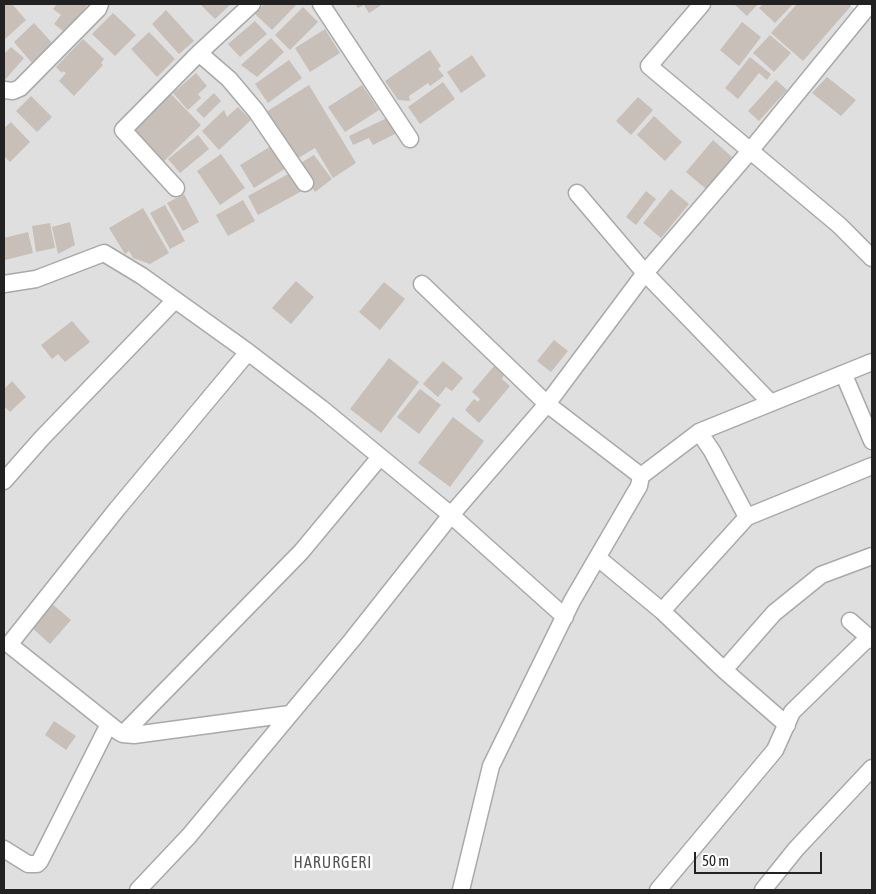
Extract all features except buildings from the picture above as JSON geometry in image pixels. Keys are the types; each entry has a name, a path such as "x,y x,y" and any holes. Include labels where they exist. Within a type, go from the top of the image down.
{"street":[{"path":"4,90 13,91 20,88 98,9 100,4"},
{"path":"176,188 123,130 199,53 252,4"},
{"path":"321,4 410,139"},
{"path":"702,4 649,66 839,225 872,258"},
{"path":"138,890 189,836 352,640 451,515 547,404 645,273 750,151 870,4"},
{"path":"199,53 229,79 256,111 305,183"},
{"path":"577,193 645,273 771,403"},
{"path":"4,284 36,279 104,252 248,352 320,408 451,515 565,617"},
{"path":"422,284 547,404 641,476"},
{"path":"4,482 42,438 174,300"},
{"path":"248,352 117,509 11,643 12,648 124,734 134,735 290,714"},
{"path":"461,890 491,766 565,617 639,486 641,476 699,432 844,375 872,362"},
{"path":"844,375 872,441"},
{"path":"699,432 712,451 747,517"},
{"path":"124,734 301,552 380,457"},
{"path":"662,611 747,517 872,466"},
{"path":"724,670 774,613 821,575 872,556"},
{"path":"598,558 662,611 724,670 787,725"},
{"path":"658,890 775,750 792,712 871,639 850,621"},
{"path":"4,849 28,864 36,864 40,861 109,724"},
{"path":"762,890 796,849 872,768"}],"shaded area":[{"path":"4,4 848,4 872,22 872,890 4,890"}],"district":[{"name":"HARURGERI","path":"333,863"}]}
